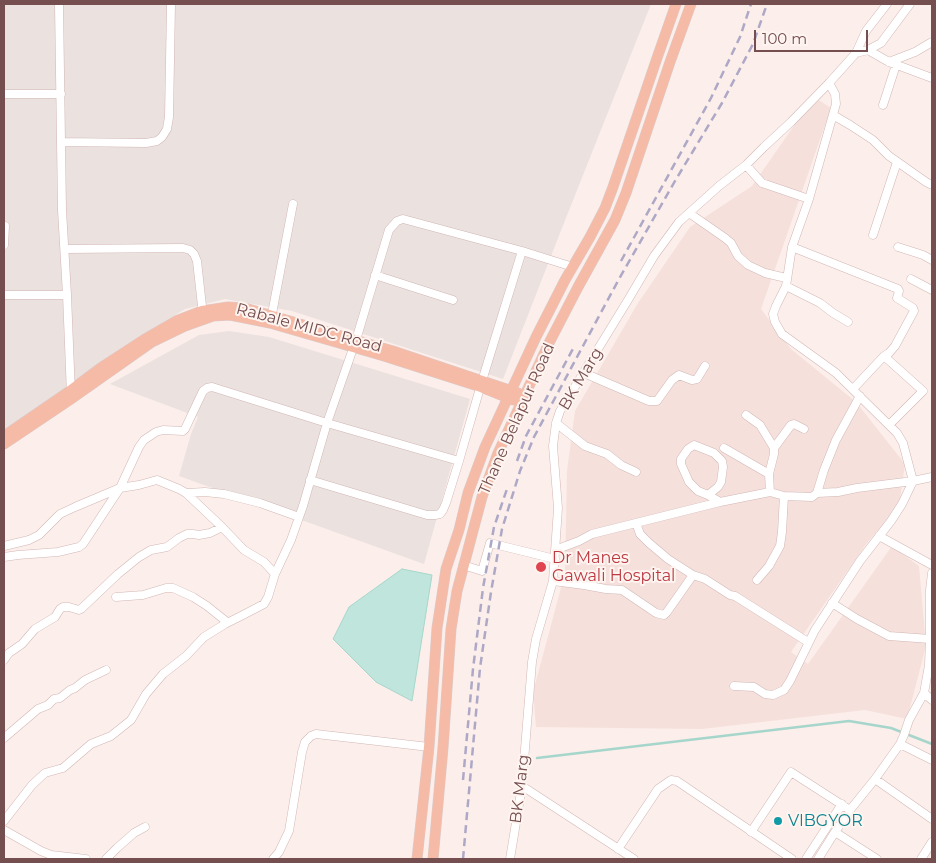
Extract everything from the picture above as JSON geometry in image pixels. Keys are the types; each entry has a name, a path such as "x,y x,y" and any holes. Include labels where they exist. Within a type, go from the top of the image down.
{"main road":[{"name":"Thane Belapur Road","path":"417,859 429,746 437,628 446,569 459,530 468,493 485,447 509,394 548,314 602,214 613,188 676,4"},
{"name":"Thane Belapur Road","path":"433,859 452,629 457,591 482,497 493,466 561,320 615,220 691,4"},
{"name":"Rabale MIDC Road","path":"4,444 10,434 71,395 151,339 185,326 203,315 230,314 271,319 355,344 384,356 481,384 523,400"}],"street":[{"path":"59,4 62,210 71,395"},
{"path":"61,142 146,143 162,138 167,129 169,117 171,4"},
{"name":"BK Marg","path":"510,859 522,786 532,662 536,639 552,581 555,559 558,508 553,446 556,423 560,411 654,256 679,222 719,186 746,165 792,122 856,53 866,30 887,4"},
{"path":"856,53 868,50 881,43 910,4"},
{"path":"892,64 932,42"},
{"path":"868,50 892,64 932,78"},
{"path":"883,105 892,64"},
{"path":"734,686 754,687 765,694 773,695 784,690 808,642 832,603 860,561 895,515 913,482 903,443 897,433 836,373 782,334 775,322 774,314 786,282 792,247 809,199 834,115 835,94 829,83"},
{"path":"4,94 60,94"},
{"path":"834,115 873,140 896,162 932,185"},
{"path":"873,235 896,162"},
{"path":"746,165 762,183 809,199"},
{"path":"271,319 293,204"},
{"path":"689,213 731,243 738,256 748,265 786,282 848,322"},
{"path":"4,821 32,784 45,773 63,768 91,744 111,736 131,720 146,694 163,674 186,656 204,637 227,622 264,604 299,517 327,423 355,344 389,230 397,221 403,219 522,251 573,267"},
{"path":"4,245 5,226"},
{"path":"792,247 899,290 897,298 910,305 914,311 895,346 853,389"},
{"path":"898,247 932,260"},
{"path":"65,249 183,248 190,250 197,261 203,315"},
{"path":"310,480 427,514 440,514 446,503 522,251"},
{"path":"375,275 452,300"},
{"path":"911,279 932,290"},
{"path":"4,295 67,295"},
{"path":"884,356 923,391 889,425"},
{"path":"584,373 649,401 657,401 672,380 678,375 692,380 697,379 705,366"},
{"path":"4,558 58,552 79,547 120,488 144,440 151,434 163,430 183,431 200,397 207,388 212,387 459,461"},
{"path":"555,550 592,534 720,502 770,492 784,496 812,497 817,492 836,440 860,396"},
{"path":"746,415 760,425 774,448 768,474 770,492"},
{"path":"556,423 585,446 607,454 621,465 636,472"},
{"path":"774,448 791,425 794,424 804,429"},
{"path":"708,495 721,482 722,461 714,453 694,445 688,449 681,459 681,464 689,482 694,488 720,502"},
{"path":"724,448 768,474"},
{"path":"817,492 838,492 913,482 932,477"},
{"path":"4,546 39,535 60,514 75,507 120,488 157,480 186,493 244,550 264,562 275,574"},
{"path":"186,493 224,494 260,503 299,517"},
{"path":"757,580 769,566 780,546 784,496"},
{"path":"636,524 640,534 668,559 693,575 705,579 730,595 735,596 808,642"},
{"path":"4,660 35,629 55,617 63,607 81,609 139,556 151,550 167,547 187,534 199,535 210,533 222,527"},
{"path":"879,536 932,565"},
{"path":"463,565 482,571 490,543 555,559"},
{"path":"818,859 850,810 900,744 909,720 924,693 929,665 932,573"},
{"path":"552,581 622,590 656,612 664,615 693,575"},
{"path":"116,597 136,596 173,588 183,591 200,601 227,622"},
{"path":"832,603 889,636 930,639"},
{"path":"4,738 54,699 60,698 85,680 106,670"},
{"path":"924,693 932,700"},
{"path":"274,859 289,831 302,752 305,742 311,736 316,734 429,746"},
{"path":"900,744 932,760"},
{"path":"751,832 791,772 850,810"},
{"path":"875,779 932,819"},
{"path":"618,849 658,789 671,780 676,781 792,859"},
{"path":"522,786 634,859"},
{"path":"806,859 842,804"},
{"path":"106,859 134,834 145,827"},
{"path":"4,830 50,857 83,859"},
{"path":"824,832 833,834 877,859"},
{"path":"921,859 932,842"},
{"path":"776,843 800,859"}],"shaded area":[{"path":"4,4 651,4 503,379 292,311 225,299 185,309 142,335 4,432"},
{"path":"814,97 831,108 761,309 791,349 856,402 905,464 899,506 867,543 791,652 808,664 892,546 919,566 926,646 907,719 865,710 702,729 536,727 533,692 565,573 567,471 575,411 638,303 690,227 752,186"},
{"path":"229,331 269,337 470,399 424,564 179,476 198,417 110,384 199,335"}],"water":[{"path":"402,569 432,575 412,701 376,682 333,639 349,607"}],"waterway":[{"path":"537,758 849,721 891,728 932,744"}],"railway":[{"path":"621,261 711,98 740,37 751,4"},
{"path":"463,859 480,668 491,592 502,529 520,471 534,437 619,279 722,103 753,44 767,4"},
{"path":"517,461 526,436 575,345"},
{"path":"463,780 473,669 483,588 494,527 507,489"}],"place":[{"name":"Dr Manes Gawali Hospital","path":"541,567"},
{"name":"VIBGYOR","path":"778,821"}]}
